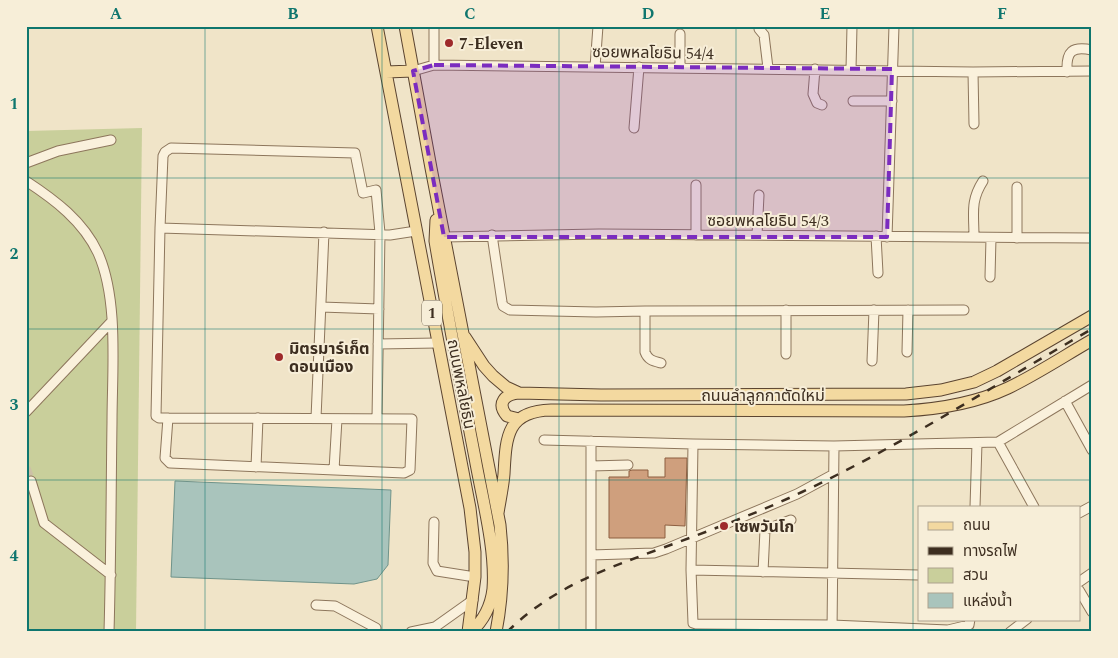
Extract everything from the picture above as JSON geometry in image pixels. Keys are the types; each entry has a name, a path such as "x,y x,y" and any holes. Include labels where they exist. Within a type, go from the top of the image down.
{"main road":[{"name":"ถนนพหลโยธิน","path":"377,26 470,508 475,552 475,577 470,632"},
{"name":"ถนนพหลโยธิน","path":"405,26 498,513 503,552 503,581 496,632"},
{"path":"386,72 413,71"},
{"path":"436,194 435,240 487,520 493,577 493,591 488,608 482,622 470,632"},
{"name":"ถนนลำลูกกาตัดใหม่","path":"519,393 611,395 926,392 963,386 984,378 1092,316"},
{"path":"464,337 493,376 519,393"},
{"name":"ถนนลำลูกกาตัดใหม่","path":"520,418 538,411 904,411 946,407 979,399 1008,388 1092,340"},
{"path":"519,393 507,396 502,407 507,416 520,418"},
{"path":"498,513 507,438 510,429 520,418"}],"street":[{"path":"434,26 434,65"},
{"path":"595,67 598,26"},
{"path":"851,69 852,26"},
{"path":"887,237 894,26"},
{"path":"759,29 764,35 768,68"},
{"path":"680,34 680,68"},
{"path":"1067,72 1067,56 1071,51 1078,49 1092,50"},
{"name":"ซอยพหลโยธิน 54/4","path":"413,71 434,65 973,72 1092,71"},
{"path":"634,128 639,67"},
{"path":"815,69 813,94 817,103 822,105"},
{"path":"973,72 974,124"},
{"path":"854,101 892,101"},
{"path":"26,163 58,151 111,140"},
{"path":"168,418 166,458 170,464 404,473 410,470 412,419 377,419 337,418 316,418 258,418 168,418 159,418 156,416 163,156 171,148 355,153 363,193 376,190 380,233 377,419"},
{"path":"26,181 49,196 71,215 86,232 98,253 107,280 112,321 109,632"},
{"path":"974,237 974,199 975,193 983,181"},
{"path":"696,186 696,235"},
{"path":"1017,187 1017,238"},
{"path":"756,235 759,196"},
{"path":"160,228 380,233 390,235 416,231"},
{"path":"316,418 324,232"},
{"path":"492,235 502,302 506,308 517,311 964,310"},
{"name":"ซอยพหลโยธิน 54/3","path":"444,237 492,235 756,235 1092,238"},
{"path":"876,236 878,273"},
{"path":"990,277 991,238"},
{"path":"321,307 379,309"},
{"path":"786,310 786,354"},
{"path":"872,360 874,310"},
{"path":"907,352 908,310"},
{"path":"645,311 645,352 651,360 661,363"},
{"path":"26,412 112,321"},
{"path":"378,344 438,342"},
{"path":"544,440 834,446 998,442 1092,385"},
{"path":"1065,401 1092,450"},
{"path":"256,467 258,418"},
{"path":"334,470 337,418"},
{"path":"591,442 591,632"},
{"path":"998,442 1033,506"},
{"path":"975,506 976,443"},
{"path":"693,444 691,570 693,623 948,630 969,625 970,620"},
{"path":"832,628 834,446"},
{"path":"592,466 628,465"},
{"path":"591,554 654,553 797,494 834,474"},
{"path":"31,481 44,523 111,575"},
{"path":"1080,512 1092,506"},
{"path":"763,572 765,530 791,520"},
{"path":"434,522 433,563 437,571 475,577"},
{"path":"691,570 918,575"},
{"path":"1080,581 1092,573"},
{"path":"1080,592 1092,612"},
{"path":"412,632 433,629 473,600"},
{"path":"316,605 335,606 378,631"},
{"path":"1010,632 1026,620"}],"highlighted area":[{"path":"434,65 892,69 887,237 444,237 413,71"}],"green space":[{"path":"142,128 136,632 26,632 26,131"}],"water":[{"path":"175,481 391,490 388,565 377,579 354,584 171,577"}],"building":[{"path":"665,458 687,458 685,526 665,525 665,538 609,538 609,477 629,477 629,471 648,470 648,477 665,477"}],"tunnel":[{"path":"26,468 31,481"}],"railway":[{"path":"507,632 543,602 582,580 785,500 839,474 912,434 1092,329"}],"place":[{"name":"7-Eleven","path":"449,43"},
{"name":"มิตรมาร์เก็ต ดอนเมือง","path":"279,357"},
{"name":"เซพวันโก","path":"724,526"}]}
